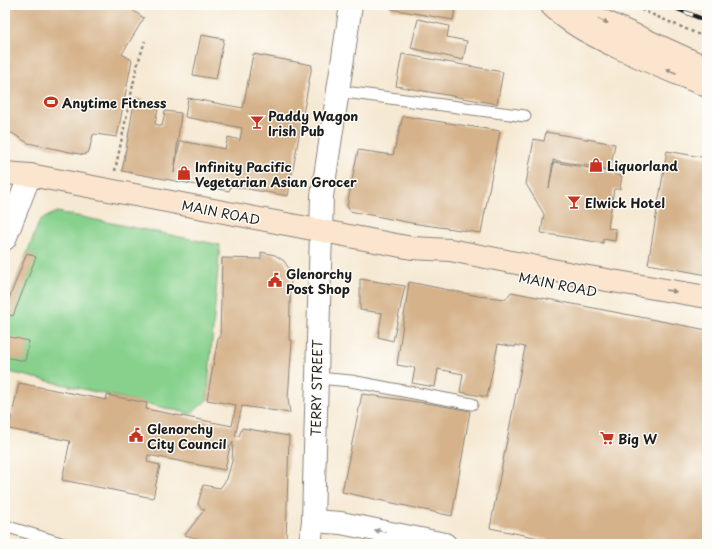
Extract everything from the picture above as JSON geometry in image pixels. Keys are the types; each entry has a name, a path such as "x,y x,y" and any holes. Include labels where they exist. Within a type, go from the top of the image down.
{"main road":[{"path":"551,6 588,14 707,68"},
{"path":"551,6 570,22 591,35 665,69 707,86"},
{"name":"MAIN ROAD","path":"5,161 30,175"},
{"name":"MAIN ROAD","path":"5,173 30,175 412,248 450,250 583,276 707,297"},
{"name":"MAIN ROAD","path":"412,248 428,256 445,261 581,290 707,312"}],"street":[{"name":"TERRY STREET","path":"310,544 313,521 322,196 351,5"},
{"path":"5,239 30,175"},
{"path":"313,521 341,523 445,544"}],"lane":[{"path":"337,91 525,116"},
{"path":"316,378 350,381 472,404"},
{"path":"5,526 64,544"}],"path":[{"path":"630,5 707,38"},
{"path":"109,191 115,172 137,66 144,41"}],"green space":[{"path":"57,212 220,245 207,400 191,414 5,371 5,309 40,220"}],"building":[{"path":"5,5 125,5 144,18 122,54 132,60 117,137 93,135 89,151 84,155 28,143 5,129"},
{"path":"392,5 456,5 453,20 391,9"},
{"path":"418,19 449,26 447,37 467,41 463,60 411,48"},
{"path":"201,35 224,39 216,79 193,75"},
{"name":"Paddy Wagon Irish Pub","path":"253,54 312,65 288,196 231,186 229,191 122,171 135,98 159,103 155,124 162,126 165,111 181,113 174,173 180,141 225,149 228,137 240,140 242,128 185,117 188,98 243,108"},
{"path":"402,54 503,72 497,104 396,86"},
{"path":"403,116 500,131 481,233 411,223 350,211 347,206 358,150 393,155"},
{"name":"Elwick Hotel","path":"546,132 615,144 610,170 553,160 549,188 554,162 612,172 615,175 622,176 620,189 614,189 608,228 616,229 615,241 603,239 603,243 541,233 544,214 526,184 534,139 544,141"},
{"path":"667,151 707,158 707,275 648,264"},
{"path":"261,252 275,255 284,261 291,272 289,340 292,340 288,399 290,413 242,406 235,436 239,436 242,428 289,436 286,544 217,544 185,535 205,509 202,509 198,504 203,485 220,488 227,479 232,461 233,442 230,446 225,470 148,455 147,462 160,465 153,498 62,480 70,441 9,429 19,383 106,400 107,395 147,403 146,409 232,426 236,405 207,400 218,338 220,338 222,258 261,259"},
{"path":"27,253 36,257 13,316 5,314 5,309"},
{"path":"360,279 405,286 393,341 378,337 382,313 360,310"},
{"name":"Big W","path":"409,282 478,296 506,299 511,292 707,330 707,544 558,544 558,542 490,528 525,347 498,344 487,397 460,392 463,374 438,369 435,387 412,383 415,368 397,365"},
{"path":"5,336 29,341 25,361 5,357"},
{"path":"362,394 470,411 452,516 342,492"}],"railway":[{"path":"668,5 707,21"}],"place":[{"name":"Anytime Fitness","path":"51,102"},
{"name":"Paddy Wagon Irish Pub","path":"257,122"},
{"name":"Liquorland","path":"596,165"},
{"name":"Infinity Pacific Vegetarian Asian Grocer","path":"184,173"},
{"name":"Elwick Hotel","path":"574,202"},
{"name":"Glenorchy Post Shop","path":"275,280"},
{"name":"Glenorchy City Council","path":"136,435"},
{"name":"Big W","path":"607,438"}]}
